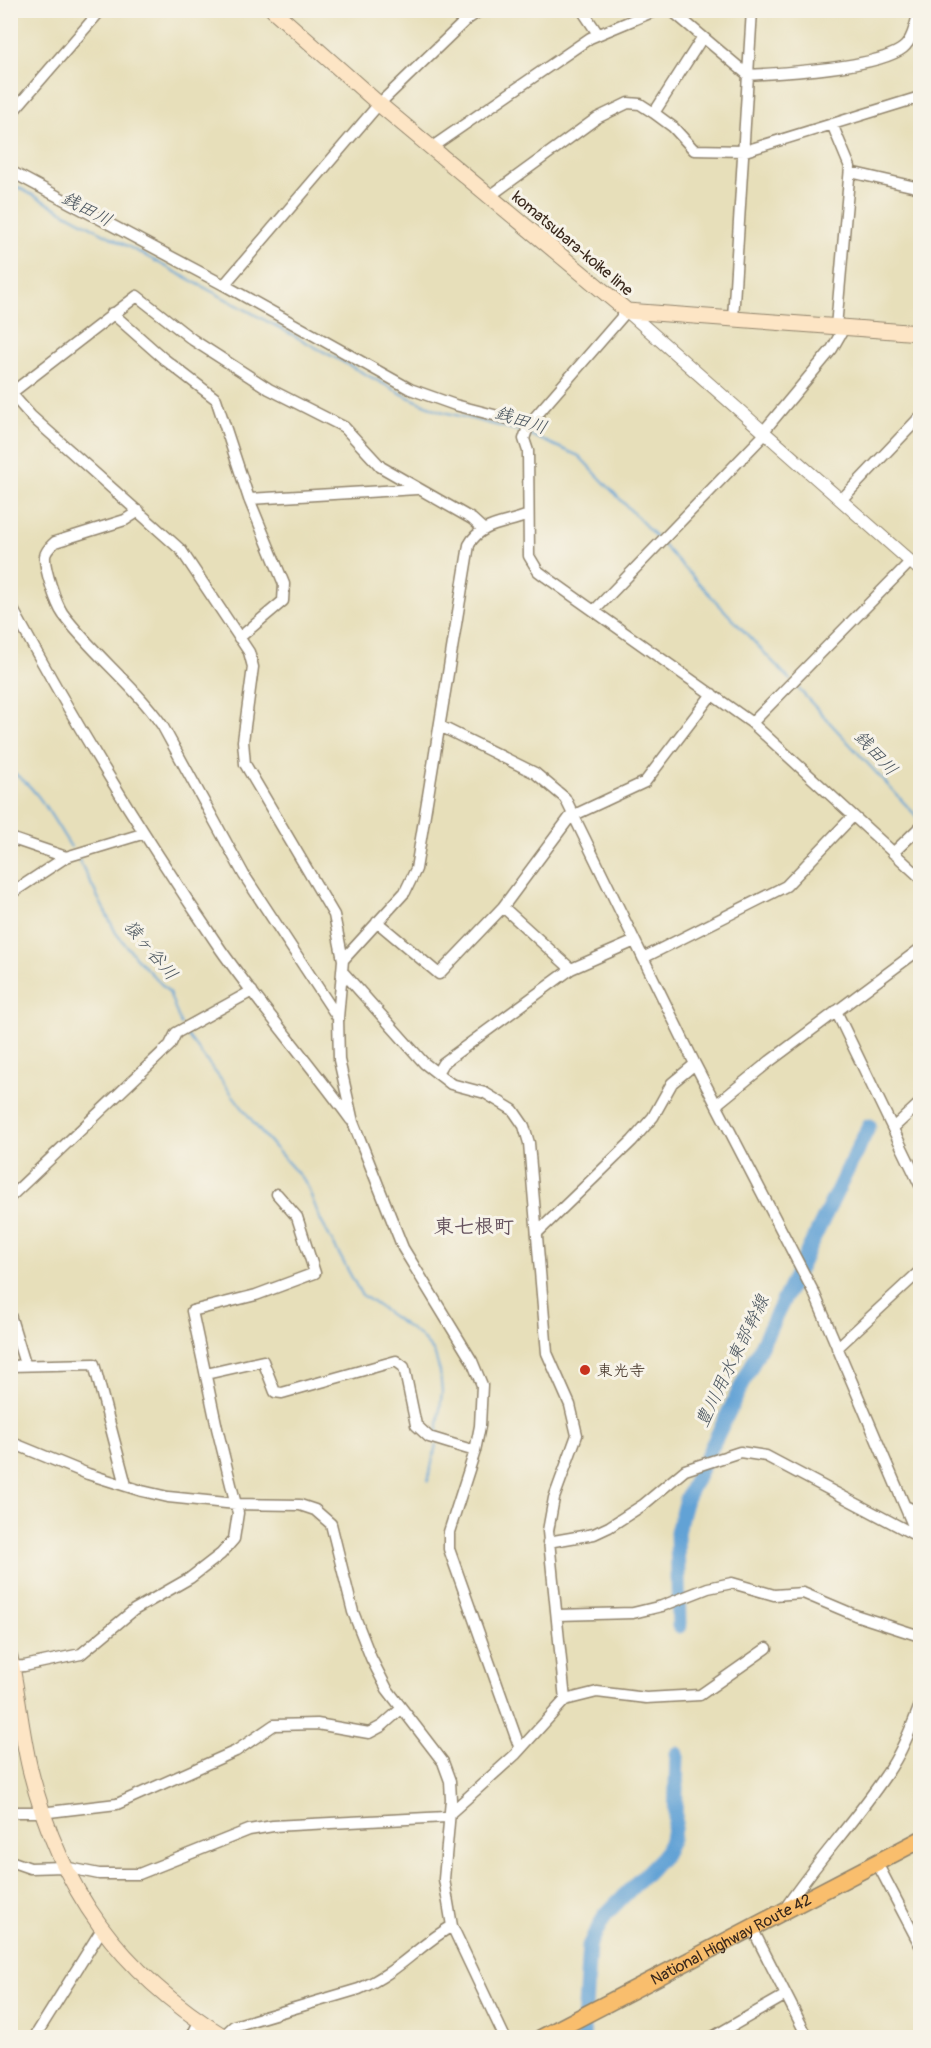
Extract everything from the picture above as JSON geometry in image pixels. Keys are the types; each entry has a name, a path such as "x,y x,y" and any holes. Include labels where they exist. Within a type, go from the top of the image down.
{"highway":[{"name":"National Highway Route 42","path":"541,2037 921,1840"}],"main road":[{"name":"komatsubara-koike line","path":"276,12 379,104 627,311 921,333"},
{"path":"11,1663 30,1767 42,1812 64,1867 102,1929 139,1973 200,2022 225,2037"}],"street":[{"path":"10,115 101,10"},
{"path":"456,10 465,21"},
{"path":"224,285 379,104 465,21 481,10"},
{"path":"582,10 598,34"},
{"path":"432,147 598,34 657,10"},
{"path":"671,10 748,75 827,69 893,54 905,47 914,29 919,10"},
{"path":"733,319 752,10"},
{"path":"654,113 702,38"},
{"path":"489,196 609,110 628,103 640,104 654,113 673,127 694,150 745,151 921,97"},
{"path":"594,611 764,433 832,349 840,328 850,167 832,124"},
{"path":"10,171 224,285 410,389 455,405 529,424"},
{"path":"850,172 921,188"},
{"path":"483,529 472,519 381,467 344,427 269,389 193,340 137,296 11,393 31,416 181,550 249,652 253,667 243,741 245,764 334,915 342,965 338,1018 339,1060 353,1122 403,1248 472,1361 482,1385 480,1426 475,1451 449,1532 449,1550 519,1746 518,1750"},
{"path":"752,723 795,679 916,565 627,311 529,424 524,440 528,452 528,515 532,563 538,571 752,723 893,854 921,877"},
{"path":"112,313 164,359 216,399 249,499 284,584 285,596 274,611 239,638"},
{"path":"841,500 921,417"},
{"path":"249,499 417,489"},
{"path":"139,511 124,520 56,542 50,547 45,559 58,605 76,629 148,706 162,725 244,875 338,1018"},
{"path":"342,965 405,892 416,869 469,545 473,537 483,529 528,515"},
{"path":"10,604 58,694 142,834 252,991 353,1122"},
{"path":"377,922 439,974 477,931 503,907 573,815 645,782 712,694"},
{"path":"440,726 535,773 565,798 695,1064 815,1295 920,1540"},
{"path":"643,958 786,886 853,816"},
{"path":"893,854 918,830"},
{"path":"10,894 66,857 142,834"},
{"path":"10,838 66,857"},
{"path":"503,907 571,969"},
{"path":"437,1073 443,1063 571,969 635,941"},
{"path":"717,1104 836,1011 921,949"},
{"path":"342,965 412,1053 452,1084 494,1097 513,1110 524,1126 529,1143 547,1353 570,1405 578,1435 549,1520 548,1542 565,1700"},
{"path":"10,1197 170,1045 176,1033 252,991"},
{"path":"836,1011 921,1185"},
{"path":"538,1232 632,1141 653,1117 672,1083 695,1064"},
{"path":"893,1128 921,1103"},
{"path":"11,1663 81,1654 134,1610 190,1578 221,1554 234,1539 238,1513 192,1311 256,1294 315,1273 297,1217 277,1194"},
{"path":"837,1348 921,1271"},
{"path":"10,1315 25,1364"},
{"path":"206,1374 263,1361 275,1392 282,1393 396,1361 404,1367 416,1425 422,1433 475,1451"},
{"path":"10,1366 94,1364 126,1485"},
{"path":"10,1442 88,1474 168,1497 236,1504 300,1505 315,1510 331,1524 360,1631 381,1679 443,1762 450,1781 450,1816 444,1879 452,1926 505,2037"},
{"path":"548,1542 594,1534 609,1527 643,1505 685,1470 740,1452 766,1456 920,1540"},
{"path":"905,1506 921,1513"},
{"path":"557,1616 633,1613 672,1602 708,1588 732,1583 774,1595 804,1593 855,1615 921,1636"},
{"path":"10,1861 30,1868 64,1867 99,1874 139,1874 249,1830 273,1826 450,1816 548,1721 565,1700 597,1692 646,1698 700,1695 767,1648"},
{"path":"783,1912 827,1850 887,1775 903,1747 921,1706"},
{"path":"10,1812 42,1812 126,1800 236,1751 274,1725 317,1724 369,1733 382,1726 402,1709"},
{"path":"877,1863 921,1945"},
{"path":"225,2037 234,2026 348,1993 378,1981 402,1966 452,1926"},
{"path":"752,1928 808,2037"},
{"path":"34,2037 102,1929"},
{"path":"711,2037 786,1995"},
{"path":"191,2037 200,2022"}],"waterway":[{"name":"銭田川","path":"10,183 408,397 440,411 523,432"},
{"name":"銭田川","path":"528,434 579,456 659,540"},
{"name":"銭田川","path":"662,544 790,680"},
{"name":"銭田川","path":"794,684 920,820"},
{"name":"猿ヶ谷川","path":"10,771 37,795 71,847"},
{"name":"猿ヶ谷川","path":"79,860 116,933 169,992 181,1025"},
{"path":"187,1035 260,1131 306,1183 321,1221 361,1294 420,1336 434,1352 440,1372 442,1392 437,1434"},
{"name":"豊川用水東部幹線","path":"679,1626 677,1532 686,1499 869,1126"},
{"path":"428,1481 436,1445"},
{"name":"豊川用水東部幹線","path":"583,2038 589,1946 605,1915 663,1856 672,1839 675,1823 677,1754"}],"place":[{"name":"東光寺","path":"585,1370"}],"district":[{"name":"東七根町","path":"474,1226"}]}
